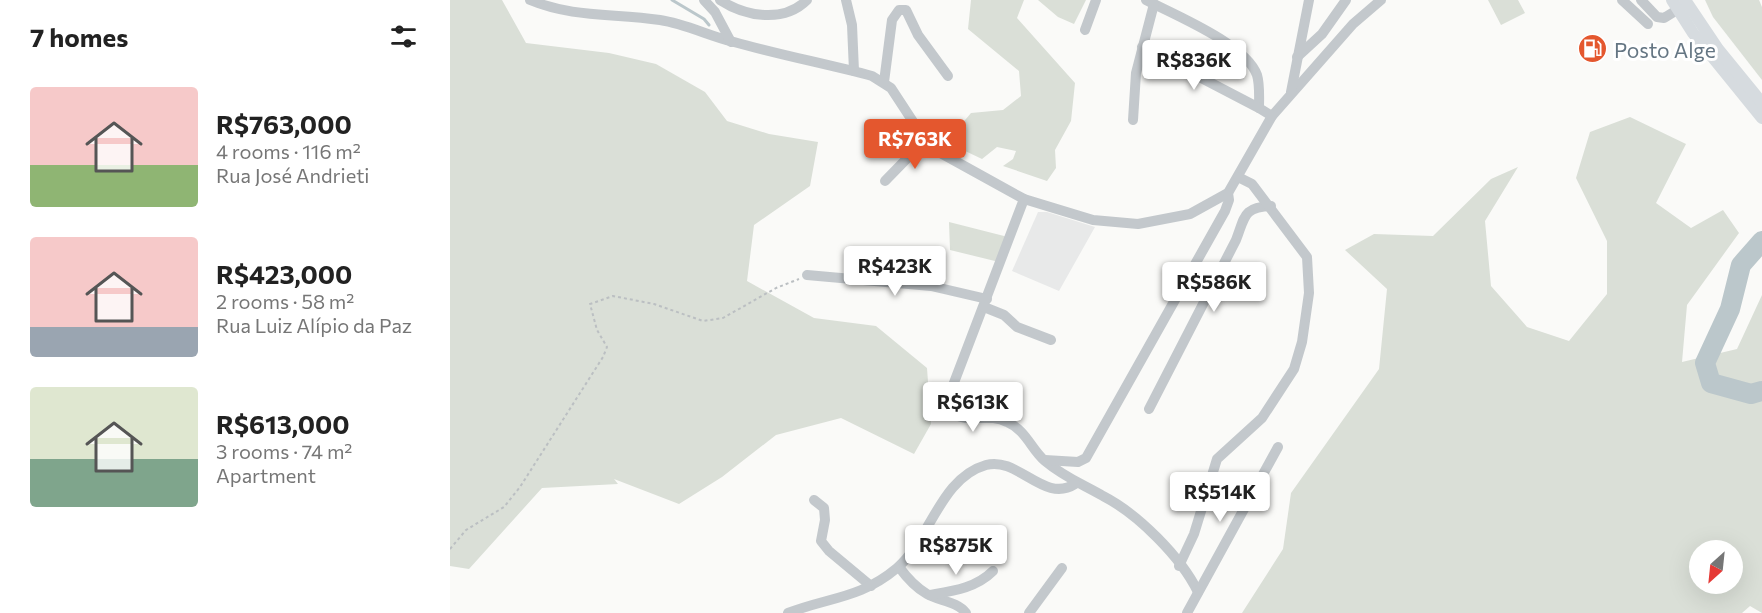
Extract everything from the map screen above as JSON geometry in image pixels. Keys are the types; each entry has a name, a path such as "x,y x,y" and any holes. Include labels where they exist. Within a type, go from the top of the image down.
{"main road":[{"path":"1680,4 1762,103"},
{"path":"1680,4 1704,49 1762,118"}],"street":[{"path":"530,0 553,10 597,17 659,20 692,28 731,42 854,71 884,82 899,97 925,140 937,151 1024,199 1093,220 1138,224 1190,214 1228,193 1272,116 1353,24 1380,0"},
{"path":"704,0 715,12 731,42"},
{"path":"720,0 763,17 785,12 807,0"},
{"path":"846,0 852,25 854,71"},
{"path":"1085,30 1096,0"},
{"path":"1291,92 1309,0"},
{"path":"1297,57 1322,34 1346,0"},
{"path":"1622,0 1648,24"},
{"path":"1641,0 1657,17 1664,18 1680,4"},
{"path":"1133,120 1136,73 1150,2 1224,42 1249,62 1257,76 1259,108"},
{"path":"884,82 892,20 898,10 906,10 911,16 918,34 948,76"},
{"path":"1142,47 1272,116"},
{"path":"885,181 925,140"},
{"path":"1179,566 1194,534 1217,459 1262,418 1294,369 1302,342 1309,293 1307,257 1271,206 1252,184 1238,177"},
{"path":"1042,459 1078,462 1086,458 1225,211 1229,200 1228,193"},
{"path":"1024,199 947,401 951,412 966,419 991,417 1007,422 1030,441 1042,459 1075,484 1102,495 1148,526 1191,579 1198,592"},
{"path":"1149,409 1236,240 1246,213 1255,207 1271,206"},
{"path":"807,275 931,286 986,303 1017,327 1051,340"},
{"path":"1187,613 1278,447"},
{"path":"788,613 835,601 871,586 899,567 957,483 987,464 1005,466 1056,490 1066,489 1075,484"},
{"path":"814,500 824,508 825,520 821,541 829,551 871,586"},
{"path":"899,567 911,582 928,595 957,605 966,613"},
{"path":"1029,613 1062,568"},
{"path":"928,595 963,589 984,579 993,571"}],"path":[{"path":"450,549 466,530 504,507 520,487 603,357 607,347 597,330 590,304 613,296 654,304 703,321 723,318 776,288 807,275"}],"shaded area":[{"path":"450,0 502,0 526,43 609,53 656,64 705,92 727,121 769,134 818,142 810,186 754,225 747,281 814,318 876,326 927,368 931,424 914,454 841,418 776,435 722,477 679,504 614,479 618,484 542,488 469,569 450,566"},
{"path":"971,0 1024,0 1017,18 1075,83 1071,121 1055,150 1056,168 1047,181 1003,166 1013,159 1016,151 997,147 982,159 961,149 954,133 971,113 1003,110 1021,96 1019,71 968,29"},
{"path":"1038,0 1086,0 1074,24 1058,17"},
{"path":"1488,0 1518,0 1525,13 1501,25"},
{"path":"1705,0 1759,0 1762,7 1762,80 1713,17"},
{"path":"1630,117 1686,144 1656,203 1691,228 1723,210 1739,233 1687,305 1682,362 1737,349 1762,295 1762,613 1750,606 1742,613 1242,613 1283,549 1291,493 1379,369 1387,289 1345,250 1374,234 1433,236 1491,179 1518,167 1485,221 1491,286 1527,327 1569,341 1607,294 1607,241 1576,178 1590,132"},
{"path":"1038,212 1047,212 1095,227 1059,291 1012,271"},
{"path":"949,222 1008,237 999,262 950,250"}],"waterway":[{"path":"672,0 704,19 709,25"},
{"path":"1762,241 1741,265 1730,309 1705,363 1711,383 1751,394 1762,391"}],"place":[{"name":"Posto Alge","path":"1593,49"}]}
